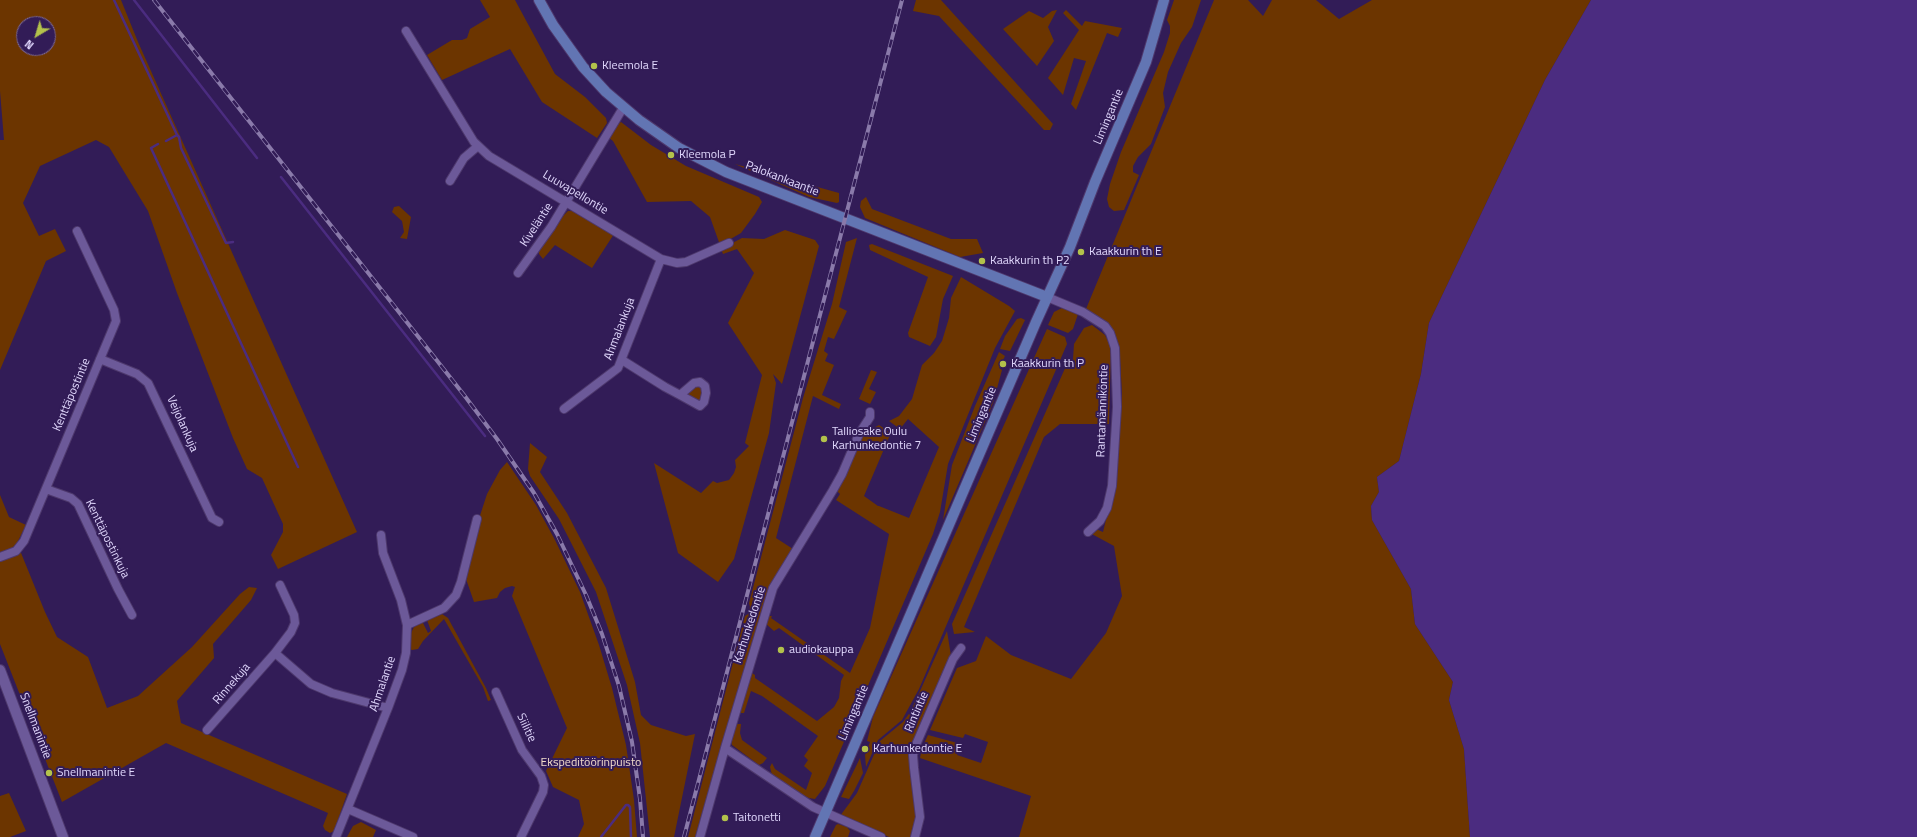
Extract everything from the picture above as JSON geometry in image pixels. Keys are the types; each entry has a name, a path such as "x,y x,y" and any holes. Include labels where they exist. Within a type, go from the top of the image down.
{"main road":[{"name":"Palokankaantie","path":"539,0 552,25 583,67 606,92 659,135 679,148 720,169 1047,297"},
{"name":"Limingantie","path":"815,837 1047,297 1070,247 1095,182 1146,62 1164,0"}],"street":[{"name":"Luuvapellontie","path":"406,31 478,146 490,156 661,259"},
{"name":"Kiveläntie","path":"518,273 551,227 624,108"},
{"path":"450,181 464,158 478,146"},
{"name":"Kenttäpostintie","path":"0,558 16,551 24,541 115,322 116,314 77,231"},
{"path":"661,259 677,263 686,262 729,243"},
{"name":"Ahmalankuja","path":"564,408 610,376 618,368 661,259"},
{"name":"Rantamänniköntie","path":"1047,297 1082,312 1100,323 1110,333 1115,348 1117,407 1112,486 1107,508 1100,521 1088,532"},
{"name":"Veijolankuja","path":"100,359 137,374 148,383 212,518 219,522"},
{"path":"622,360 680,395"},
{"name":"Karhunkedontie","path":"700,837 725,748 774,588 839,479 859,434 870,416 870,412"},
{"name":"Kenttäpostinkuja","path":"46,489 71,498 78,504 118,589 132,615"},
{"path":"407,625 444,608 456,595 461,582 477,519"},
{"name":"Ahmalantie","path":"336,837 388,708 402,670 406,653 407,625 401,600 383,553 381,535"},
{"name":"Rinnekuja","path":"207,730 275,653 291,632 295,624 294,615 280,585"},
{"name":"Rintintie","path":"915,837 920,817 913,755 915,747 953,659 961,648"},
{"path":"275,653 311,684 332,693 388,708"},
{"name":"Snellmanintie","path":"0,670 63,837"},
{"name":"Siilitie","path":"496,692 522,750 541,776 544,785 543,792 521,837"},
{"path":"725,748 813,807 881,837"},
{"path":"348,809 413,837"}],"green space":[{"path":"0,0 121,0 138,42 357,532 278,569 271,555 283,532 283,524 262,478 247,469 233,438 177,293 148,211 109,147 96,140 40,166 23,203 39,236 55,229 66,251 46,261 0,370 0,140 4,140 0,91"},
{"path":"480,0 515,0 555,74 585,97 606,118 607,123 597,138 542,102 510,49 442,80 427,55 452,40 462,40 467,38 470,29 490,17"},
{"path":"916,0 941,0 1053,124 1050,130 1044,130 939,16 913,11"},
{"path":"1174,0 1201,0 1192,27 1181,43 1168,72 1163,93 1165,107 1151,144 1138,157 1133,166 1133,172 1139,175 1124,210 1114,211 1109,207 1107,199 1110,184 1121,152 1164,52 1170,33 1170,26 1167,20"},
{"path":"1214,0 1248,0 1263,16 1272,0 1316,0 1339,19 1372,0 1591,0 1545,80 1429,323 1421,374 1399,461 1377,477 1379,492 1371,506 1372,520 1411,589 1415,624 1453,682 1449,700 1464,749 1470,837 1019,837 1031,796 920,758 922,748 928,735 961,744 957,755 981,763 988,742 965,734 963,738 930,730 957,668 976,661 986,636 1011,655 1071,679 1106,633 1122,596 1114,546 1090,533 1096,529 1103,532 1114,487 1122,394 1120,358 1116,338 1106,325 1086,309"},
{"path":"1057,10 1048,27 1054,41 1037,66 1003,29 1029,11 1043,18 1052,11"},
{"path":"1066,10 1082,26 1085,21 1122,28 1118,37 1107,33 1076,110 1071,104 1086,61 1074,58 1063,95 1048,78 1079,30 1063,13"},
{"path":"621,122 651,145 686,166 759,197 762,202 741,233 720,245 710,217 691,201 647,202 613,141 609,138"},
{"path":"735,164 839,193 839,202 837,203 809,197"},
{"path":"866,197 872,209 951,239 977,239 983,253 960,257 865,218 860,207 861,201"},
{"path":"399,206 411,217 407,239 400,238 404,232 402,221 392,212 394,207"},
{"path":"568,211 575,211 614,234 592,268 555,245 543,259 539,254 539,251"},
{"path":"785,230 815,240 819,246 782,384 773,374 776,383 769,433 734,559 718,582 678,553 654,463 701,493 713,481 717,483 729,480 734,473 736,467 735,460 749,446 745,443 762,375 728,323 754,273 737,249 723,254 721,249 742,238 764,239"},
{"path":"857,238 839,307 847,311 834,339 828,337 824,351 828,354 825,361 834,365 822,395 841,404 839,409 813,396 776,538 793,549 770,588 762,610 695,837 688,837 745,616 748,614 750,607 749,603 803,398 832,304 846,242"},
{"path":"872,244 953,276 943,299 936,337 930,346 909,337 908,333 928,277 870,250 869,245"},
{"path":"961,277 1015,311 995,348 948,464 940,512 933,534 825,786 815,799 809,798 797,793 772,775 770,767 772,763 775,769 806,790 812,773 804,766 808,760 804,756 818,736 762,696 751,691 744,713 741,713 739,709 752,673 755,675 755,678 817,721 834,707 839,698 841,681 844,675 779,628 774,631 765,623 768,616 772,616 771,618 850,673 870,628 889,534 836,500 840,494 837,491 863,434 879,425 889,432 890,435 864,496 878,506 909,518 939,447 908,419 900,429 889,421 899,416 912,399 922,365 934,353 942,341 949,318 951,298"},
{"path":"1062,308 1069,309 1078,314 1073,329 1068,333 1048,325 1054,312"},
{"path":"1021,318 1025,320 1010,351 1000,349 1005,336 1017,319"},
{"path":"1092,325 1105,335 1111,347 1109,424 1060,424 1044,437 964,627 975,632 954,634 952,624 1066,366 1073,359 1074,344 1084,328"},
{"path":"1047,329 1065,337 1067,344 919,689 902,720 878,740 866,767 865,755 870,742 867,741 873,717"},
{"path":"999,352 1005,356 999,368 1002,370 993,403 943,520 952,465 975,406"},
{"path":"871,370 877,372 869,389 876,392 870,404 859,399"},
{"path":"698,384 703,389 700,403 686,394"},
{"path":"530,443 547,457 540,472 567,513 606,588 635,682 641,715 651,725 686,736 695,734 674,837 650,837 640,743 627,685 596,592 559,519 530,476 528,469"},
{"name":"Ekspeditöörinpuisto","path":"507,462 536,505 555,540 580,592 599,645 612,688 626,745 634,800 637,837 578,837 584,824 579,800 553,787 546,771 567,728 512,596 515,587 512,586 505,588 500,592 497,598 474,602 466,579 473,551 474,534 487,494 500,470"},
{"path":"0,495 9,517 26,525 17,543 45,612 57,637 88,657 107,708 138,696 192,647 240,594 249,587 257,588 251,600 213,644 214,658 177,701 181,723 347,794 334,831 330,833 325,830 323,826 328,813 166,743 62,802 0,644"},
{"path":"442,614 448,618 491,700 488,701 483,687 444,619 423,641 418,649 410,649 411,633 414,627 421,622 428,633 431,631 427,620"},
{"path":"947,631 951,656 913,745 917,817 912,837 889,837 840,816 857,793 880,741 903,722 911,711"},
{"path":"741,724 740,733 742,740 767,758 763,763 759,765 732,745 731,741 735,725"},
{"path":"860,758 863,773 849,799 841,797"},
{"path":"9,793 26,831 10,837 0,837 0,796"},
{"path":"361,822 376,830 373,837 347,837 353,826"},
{"path":"838,824 847,827 850,831 848,837 830,837"}],"shaded area":[{"path":"1591,0 1917,0 1917,837 1470,837 1464,749 1449,700 1453,682 1415,624 1411,589 1372,520 1371,506 1379,492 1377,477 1399,461 1421,374 1429,323 1545,80"}],"waterway":[{"path":"114,0 179,137 181,148 226,243 233,242"},
{"path":"134,0 257,158"},
{"path":"166,141 177,135"},
{"path":"158,144 151,148 298,467"},
{"path":"281,177 485,436"},
{"path":"601,837 626,805 630,807 631,837"}],"railway":[{"path":"154,0 464,395 497,439 534,493 557,534 586,595 602,634 619,686 632,742 640,799 643,837"},
{"path":"684,837 902,0"}],"place":[{"name":"Kleemola E","path":"594,66"},
{"name":"Kleemola P","path":"671,155"},
{"name":"Kaakkurin th E","path":"1081,252"},
{"name":"Kaakkurin th P2","path":"982,261"},
{"name":"Kaakkurin th P","path":"1003,364"},
{"name":"Talliosake Oulu Karhunkedontie 7","path":"824,439"},
{"name":"audiokauppa","path":"781,650"},
{"name":"Karhunkedontie E","path":"865,749"},
{"name":"Snellmanintie E","path":"49,773"},
{"name":"Taitonetti","path":"725,818"}]}
